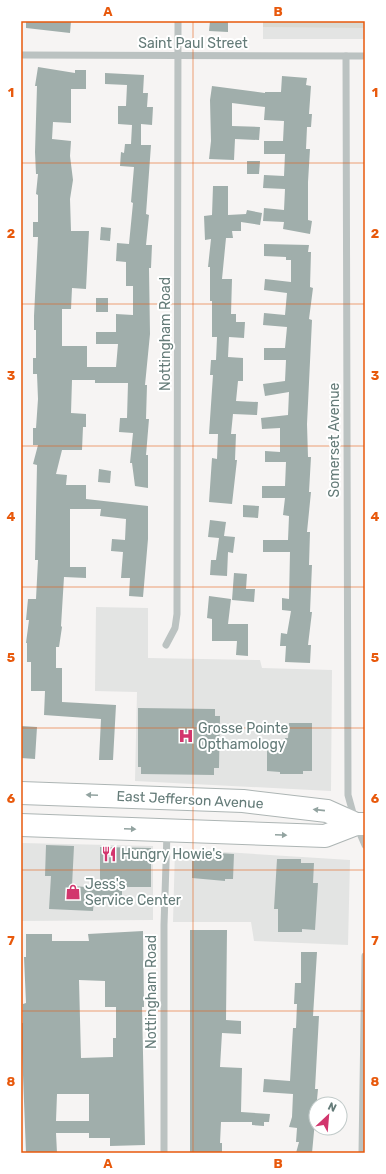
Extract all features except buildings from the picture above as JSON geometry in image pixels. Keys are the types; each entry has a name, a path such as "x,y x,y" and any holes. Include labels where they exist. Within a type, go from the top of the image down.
{"main road":[{"name":"East Jefferson Avenue","path":"21,793 243,801 327,811 360,824"},
{"path":"242,834 243,801"},
{"path":"21,825 325,836 360,824"}],"street":[{"name":"Nottingham Road","path":"166,645 174,628 177,614 178,21"},
{"name":"Saint Paul Street","path":"21,55 365,56"},
{"name":"Somerset Avenue","path":"346,56 348,796 360,824 365,845"},
{"name":"Nottingham Road","path":"164,1153 164,925 167,830"},
{"path":"362,1153 365,956"}],"shaded area":[{"path":"263,21 365,21 365,39 263,39"},
{"path":"263,21 365,21 365,28 263,27"},
{"path":"96,607 148,608 148,658 260,660 262,668 332,670 331,791 135,781 137,692 95,691"},
{"path":"21,843 153,846 153,920 21,921"},
{"path":"175,849 350,860 348,945 254,941 251,922 173,922"}],"place":[{"name":"Grosse Pointe Opthamology","path":"186,736"},
{"name":"Hungry Howie's","path":"109,854"},
{"name":"Jess's Service Center","path":"73,892"}]}
